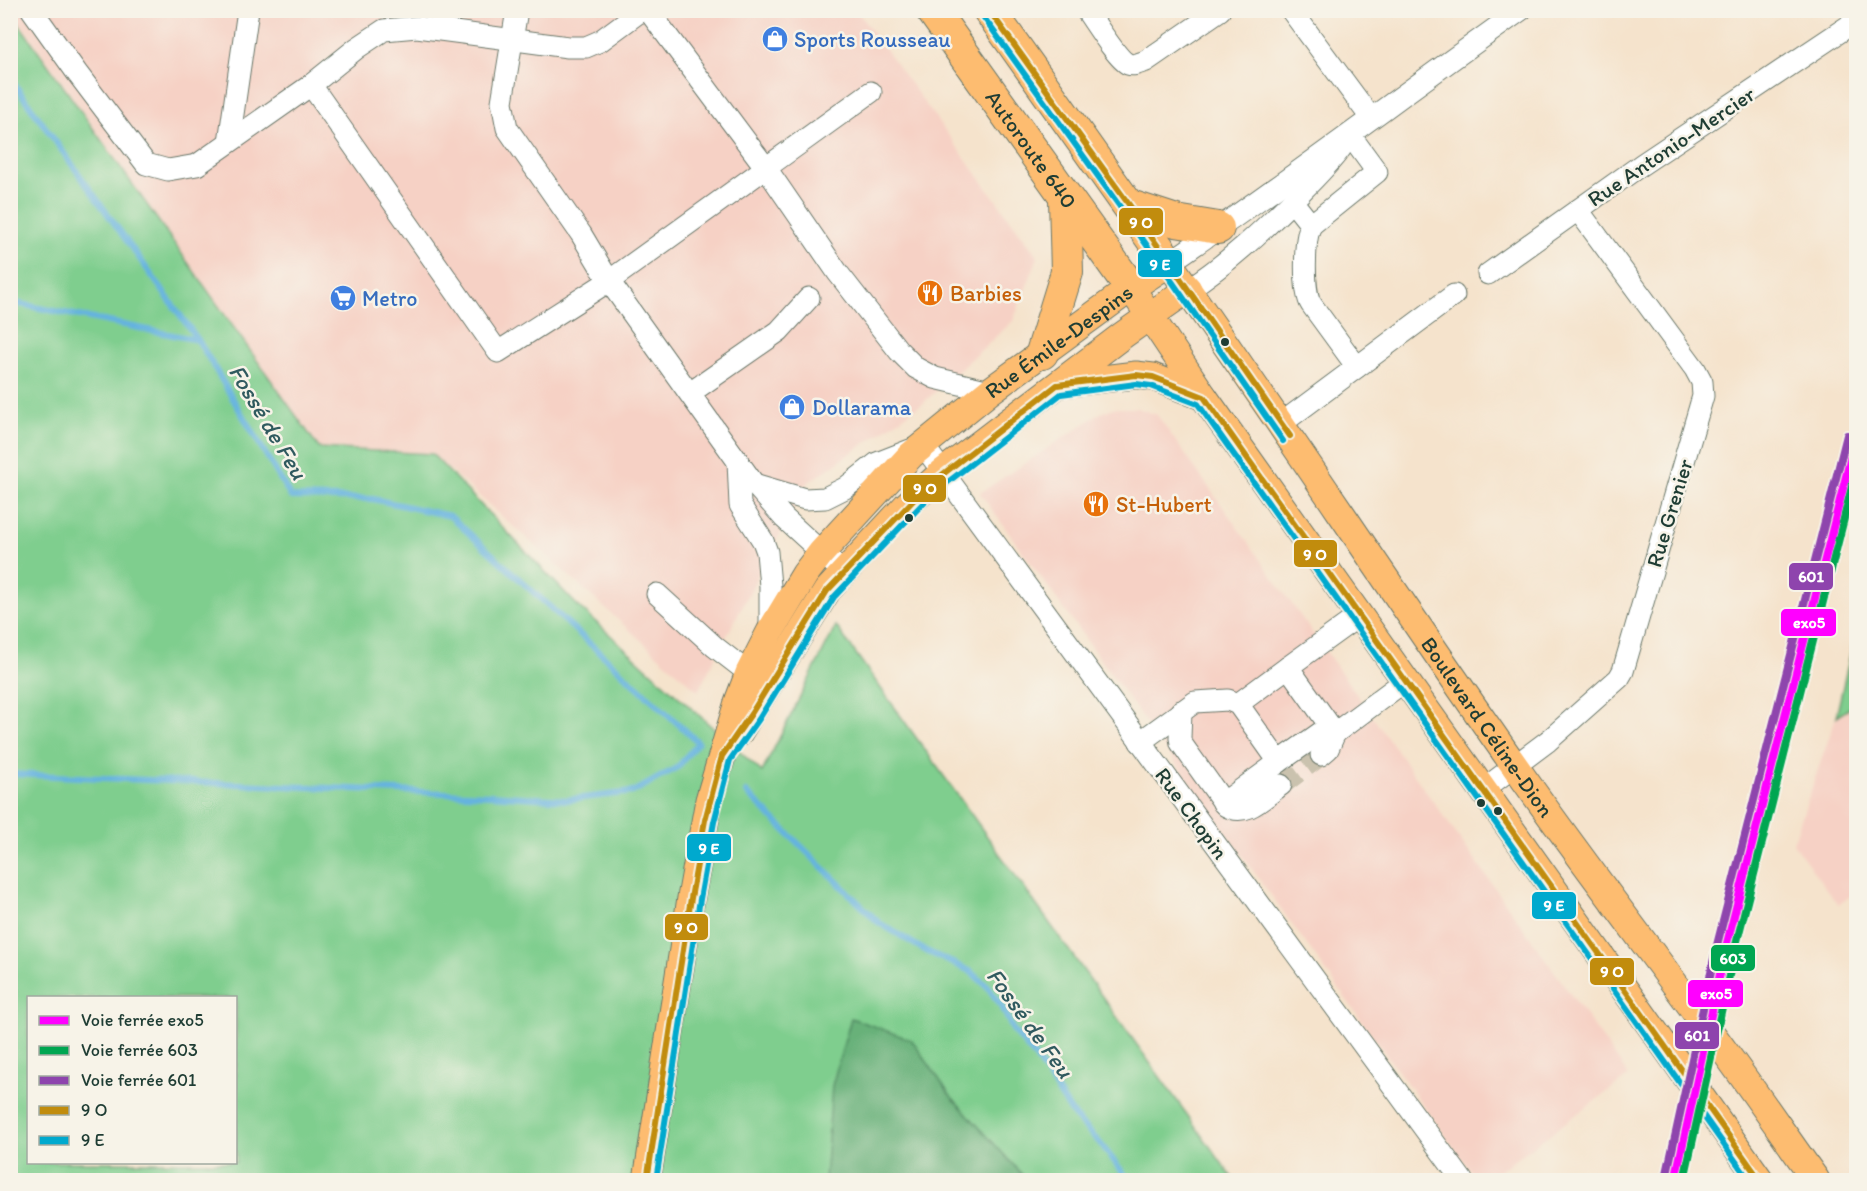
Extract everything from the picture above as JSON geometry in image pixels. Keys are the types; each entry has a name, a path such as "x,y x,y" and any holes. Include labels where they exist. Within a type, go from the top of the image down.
{"highway":[{"name":"Autoroute 640","path":"932,10 1065,199 1131,288"},
{"path":"989,10 1169,263"},
{"path":"1042,353 1067,272 1065,199"},
{"path":"1130,207 1176,221 1218,228"}],"main road":[{"name":"Rue Émile-Despins","path":"758,680 770,632 805,573 899,466 990,391 1169,263"},
{"name":"Boulevard Céline-Dion","path":"1169,263 1515,767 1726,1053 1816,1180"},
{"name":"Boulevard Céline-Dion","path":"1131,288 1204,397 1760,1180"},
{"name":"Rue Émile-Despins","path":"758,680 843,572 906,506 943,472 1188,289"},
{"path":"1057,385 1136,375 1153,377 1204,397"},
{"path":"648,1180 693,888 709,800 722,756 758,680"}],"street":[{"path":"32,10 146,164 168,170 197,165 311,85 357,48 384,30 417,27 568,47 586,47 600,41 642,10"},
{"path":"230,142 248,10"},
{"path":"518,10 502,102 507,128 581,234 609,281 754,484 777,511 843,572"},
{"path":"648,10 766,168 838,273 899,351 916,368 943,381 990,391"},
{"path":"1086,10 1120,58 1134,65 1146,61 1220,10"},
{"path":"1291,10 1371,118"},
{"name":"Rue Émile-Despins","path":"1169,263 1521,10"},
{"name":"Rue Antonio-Mercier","path":"1488,274 1578,210 1857,21"},
{"path":"311,85 498,352 609,281 871,92"},
{"path":"1350,135 1377,172 1311,225 1307,236 1307,295 1311,304 1357,367"},
{"name":"Rue Émile-Despins","path":"1188,289 1218,268 1292,201 1328,166 1350,135"},
{"path":"1292,201 1311,225"},
{"name":"Rue Grenier","path":"1484,789 1515,767 1614,684 1623,671 1703,396 1702,382 1695,369 1578,210"},
{"path":"1281,423 1454,296"},
{"path":"690,393 779,331 809,298"},
{"path":"754,484 805,499 825,498 845,488 877,463 923,445"},
{"name":"Rue Chopin","path":"923,445 1462,1180"},
{"path":"738,460 740,505 763,541 767,552 770,632"},
{"path":"657,594 715,647 758,680"},
{"path":"1238,704 1360,615"},
{"path":"1288,667 1333,729"},
{"path":"1223,803 1280,762 1406,681"},
{"path":"1140,742 1195,702 1227,700 1238,704 1280,762"},
{"path":"1181,711 1181,743 1223,803 1232,809 1243,810 1281,785"},
{"path":"1321,755 1328,749 1333,729"}],"shaded area":[{"path":"12,11 857,11 1038,257 1013,321 922,404 806,484 698,691 432,454 319,448"},
{"path":"1113,408 1137,408 1157,415 1629,1076 1487,1180 1477,1180 980,493 1099,414"},
{"path":"1856,704 1856,892 1838,905 1793,843 1836,717"}],"green space":[{"path":"10,11 319,448 432,454 577,605 762,772 836,626 1234,1180 11,1180"},
{"path":"1856,629 1856,704 1836,717"},
{"path":"851,1018 912,1040 950,1095 1027,1180 825,1180 832,1086"}],"waterway":[{"name":"Fossé de Feu","path":"10,78 198,340 291,497 373,499 450,516 698,742 678,767 633,792 566,800 10,774"},
{"path":"10,302 198,340"},
{"name":"Fossé de Feu","path":"746,792 878,922 924,950 970,971 987,986 1002,1007 1013,1030 1036,1058 1074,1116 1099,1142 1129,1180"}],"tunnel":[{"path":"1281,785 1321,755"}],"rail line":[{"name":"601","path":"1666,1178 1716,949 1847,435"},
{"name":"exo5","path":"1675,1180 1725,951 1856,437"},
{"name":"603","path":"1684,1180 1734,953 1856,471"}],"transit line":[{"path":"989,10 1130,206 1290,436"},
{"path":"982,15 1123,211 1283,441"},
{"path":"647,1180 691,898 705,820 722,756 751,714 827,591 924,489 1057,385 1136,375 1153,377 1204,397 1760,1180"},
{"path":"656,1180 700,899 714,822 730,760 759,719 834,597 930,496 1061,394 1136,384 1151,386 1198,404 1749,1180"}],"place":[{"name":"Sports Rousseau","path":"775,39"},
{"name":"Barbies","path":"930,293"},
{"name":"Metro","path":"343,298"},
{"name":"Dollarama","path":"792,407"},
{"name":"St-Hubert","path":"1096,504"}]}
